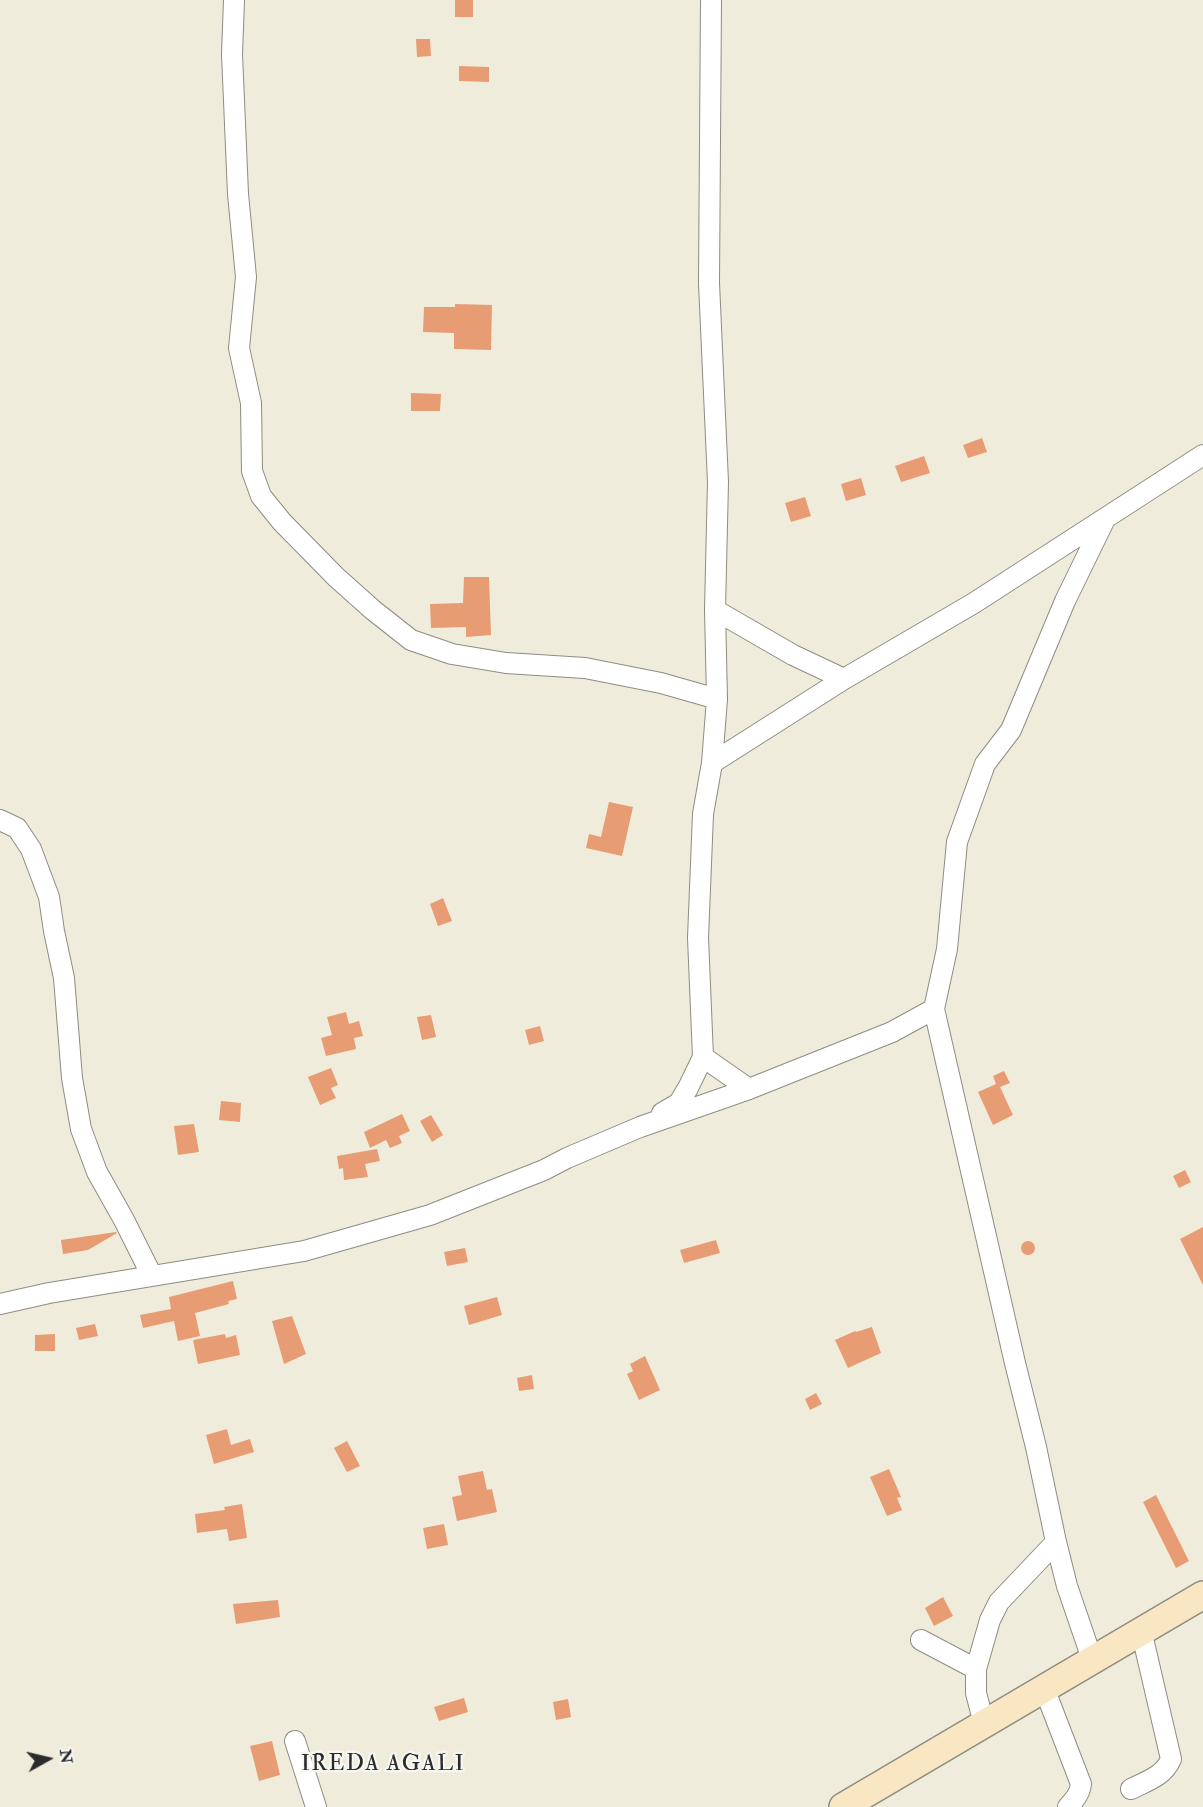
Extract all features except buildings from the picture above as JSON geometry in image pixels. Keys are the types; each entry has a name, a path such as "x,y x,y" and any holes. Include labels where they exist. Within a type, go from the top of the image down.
{"street":[{"path":"234,0 232,54 238,194 246,277 239,348 250,403 252,471 261,496 282,522 336,577 411,640 452,654 506,663 585,668 661,683 717,699"},
{"path":"640,1127 679,1103 703,1057 698,938 703,814 712,764 717,699 715,610 718,482 709,283 711,0"},
{"path":"712,764 844,679 974,603 1203,455"},
{"path":"1092,1659 1067,1586 1056,1542 934,1009 947,949 957,842 985,764 1011,730 1065,601 1105,519"},
{"path":"715,610 793,655 844,679"},
{"path":"0,820 16,828 31,849 49,897 64,978 72,1078 81,1129 97,1172 152,1276"},
{"path":"0,1304 49,1293 304,1251 430,1215 544,1170 640,1127 749,1089 892,1032 934,1009"},
{"path":"703,1057 749,1089"},
{"path":"984,1724 976,1693 976,1669 984,1639 999,1602 1056,1542"},
{"path":"843,1807 1203,1595"},
{"path":"1131,1789 1161,1774 1168,1767 1171,1759 1141,1630"},
{"path":"921,1640 976,1669"},
{"path":"1044,1688 1081,1784 1081,1790 1068,1807"},
{"path":"296,1741 316,1807"}],"district":[{"name":"IREDA AGALI","path":"383,1765"}]}
